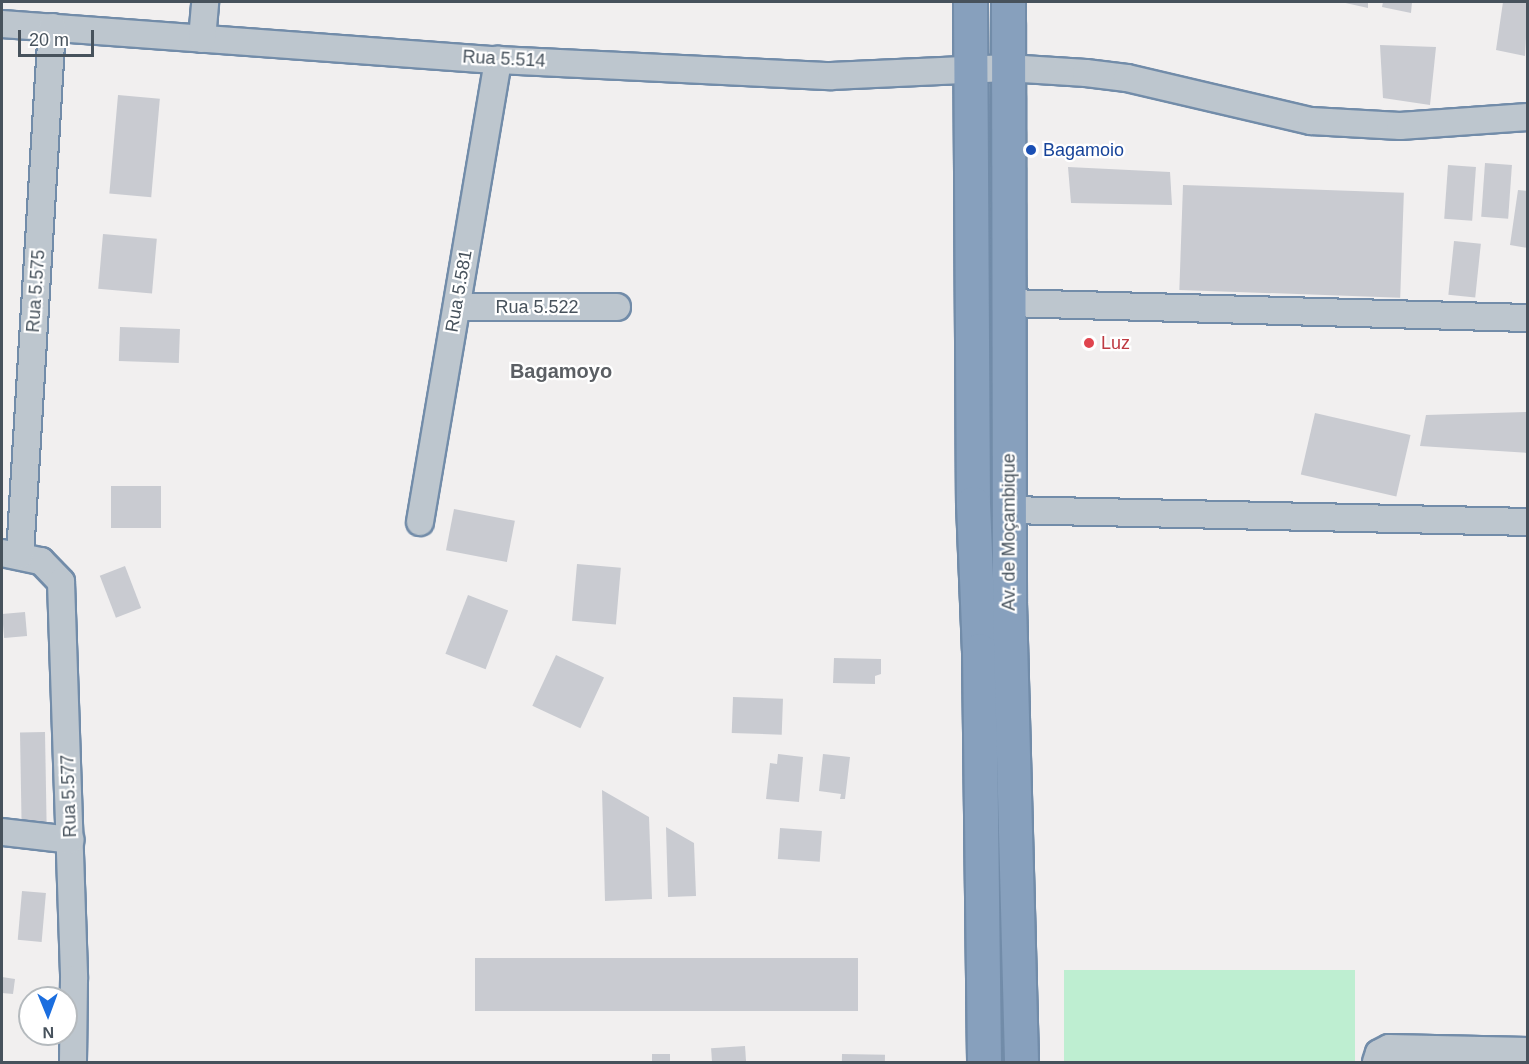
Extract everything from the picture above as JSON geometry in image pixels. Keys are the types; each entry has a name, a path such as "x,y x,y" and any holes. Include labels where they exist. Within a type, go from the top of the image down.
{"highway":[{"name":"Av. de Moçambique","path":"970,2 973,503 979,650 984,1062"},
{"name":"Av. de Moçambique","path":"1008,2 1009,510 1021,1062"}],"street":[{"path":"202,39 205,2"},
{"name":"Rua 5.514","path":"2,24 498,60 831,76 1007,68 1127,78 1311,121 1400,126 1527,117"},
{"name":"Rua 5.575","path":"11,554 52,27"},
{"name":"Rua 5.581","path":"420,522 498,60"},
{"path":"1008,303 1527,318"},
{"name":"Rua 5.522","path":"456,307 617,307"},
{"path":"1009,510 1527,522"},
{"name":"Rua 5.577","path":"11,554 41,561 61,582 71,840 73,1062"},
{"path":"2,832 71,840"},
{"path":"1376,1062 1379,1053 1389,1048 1527,1051"}],"green space":[{"path":"1064,970 1355,970 1355,1062 1064,1062"}],"building":[{"path":"1341,2 1368,2 1368,8"},
{"path":"1383,2 1412,2 1411,13 1382,7"},
{"path":"1503,2 1528,2 1525,56 1496,50"},
{"path":"1380,45 1436,47 1430,105 1383,98"},
{"path":"118,95 160,99 151,197 109,194"},
{"path":"1485,163 1512,165 1508,219 1481,217"},
{"path":"1448,165 1476,167 1472,221 1444,219"},
{"path":"1068,167 1170,172 1172,205 1071,203"},
{"path":"1183,185 1404,193 1400,298 1179,290"},
{"path":"1518,190 1528,191 1528,248 1510,245"},
{"path":"103,234 157,239 152,293 98,289"},
{"path":"1454,241 1481,244 1475,298 1448,295"},
{"path":"120,327 180,329 179,363 119,361"},
{"path":"1528,412 1528,453 1420,446 1426,415"},
{"path":"1315,413 1410,435 1396,496 1301,474"},
{"path":"111,486 161,486 161,528 111,528"},
{"path":"454,509 515,521 507,562 446,550"},
{"path":"577,564 621,568 616,625 572,621"},
{"path":"125,566 141,608 116,618 100,576"},
{"path":"468,595 508,610 486,669 445,654"},
{"path":"25,612 27,636 4,638 2,614"},
{"path":"556,655 604,677 580,728 532,706"},
{"path":"834,658 881,659 881,674 875,676 875,684 833,683"},
{"path":"733,697 783,699 782,735 732,733"},
{"path":"20,732 45,732 47,824 22,824"},
{"path":"778,754 803,757 799,802 766,799 770,763 777,764"},
{"path":"823,754 850,757 845,799 840,799 841,794 819,791"},
{"path":"602,790 649,817 652,899 605,901"},
{"path":"666,827 694,843 696,896 668,897"},
{"path":"780,828 822,831 820,862 778,859"},
{"path":"22,891 46,893 42,942 18,940"},
{"path":"475,958 858,958 858,1011 475,1011"},
{"path":"2,977 15,979 13,994 2,993"},
{"path":"745,1046 746,1062 712,1062 711,1048"},
{"path":"652,1054 670,1054 670,1062 652,1062"},
{"path":"842,1054 885,1055 885,1062 842,1062"}],"place":[{"name":"Bagamoio","path":"1031,150"},
{"name":"Luz","path":"1089,343"}],"district":[{"name":"Bagamoyo","path":"561,371"}]}
